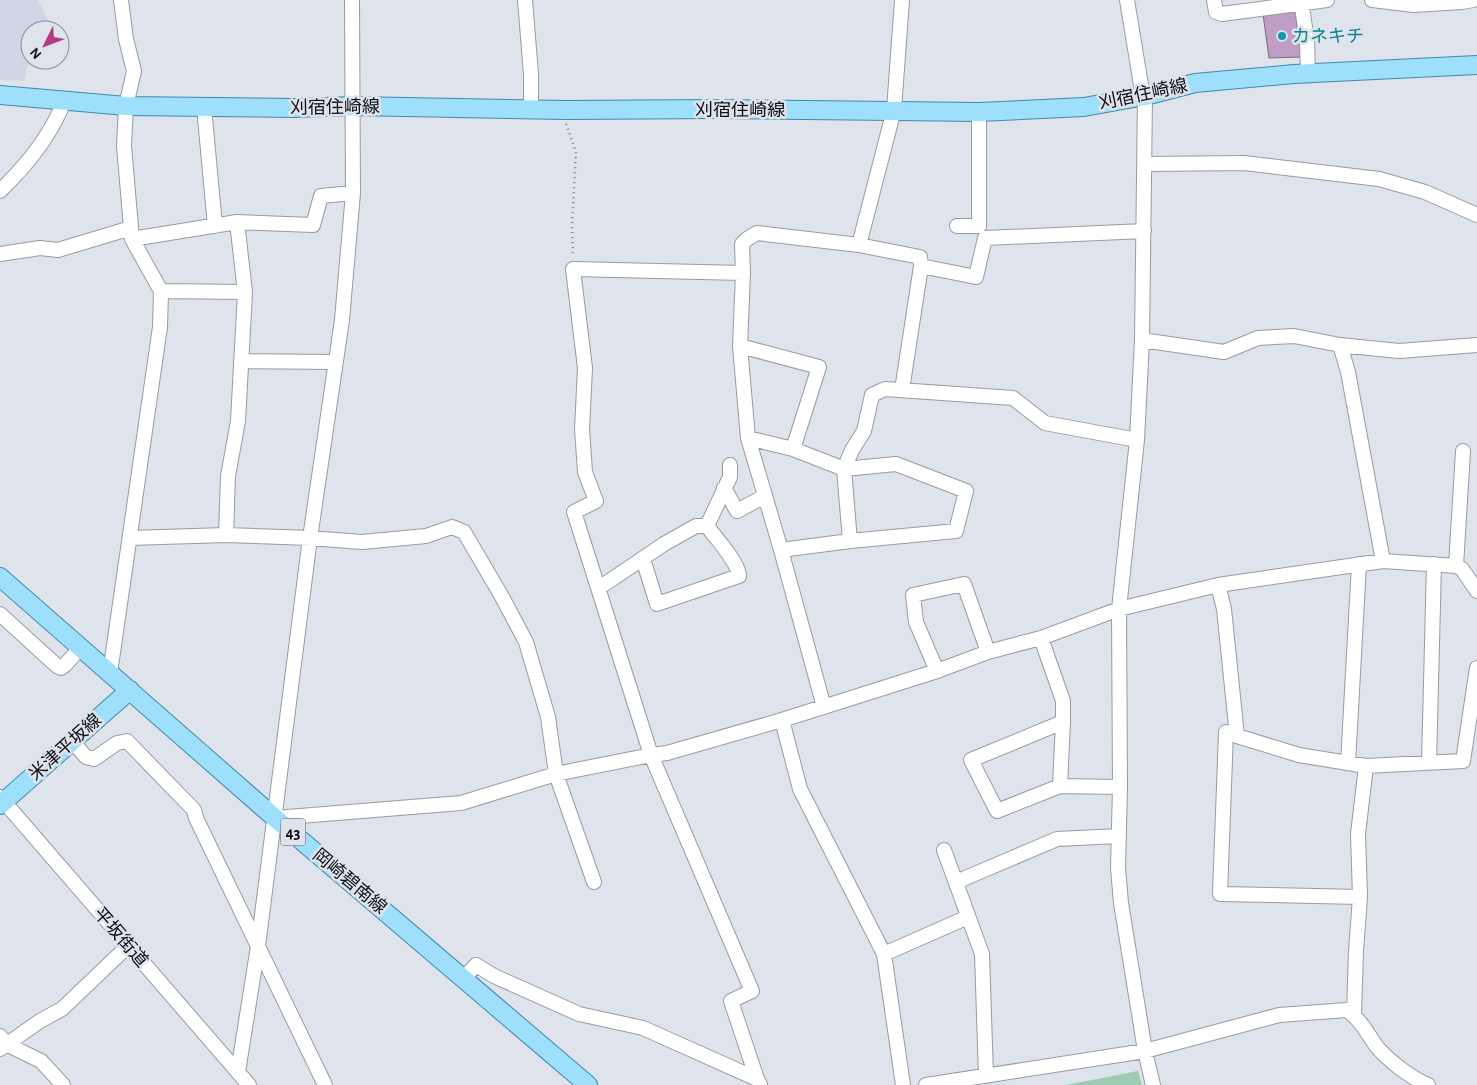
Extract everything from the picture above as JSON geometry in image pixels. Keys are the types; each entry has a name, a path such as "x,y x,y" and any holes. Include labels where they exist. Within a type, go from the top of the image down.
{"main road":[{"name":"刈宿住崎線","path":"0,95 126,106 294,108 353,106 566,110 894,110 979,112 1084,107 1145,96 1195,83 1308,73 1477,65"},
{"name":"岡崎碧南線","path":"0,577 275,818 588,1085"},
{"name":"米津平坂線","path":"1,801 130,690"}],"street":[{"path":"110,673 160,327 161,291 132,234 124,146 126,106 134,72 126,39 121,0"},
{"path":"238,1072 258,946 310,538 336,362 353,193 352,0"},
{"path":"525,0 531,74 531,109"},
{"path":"859,246 894,110 902,0"},
{"path":"1127,0 1141,85 1145,96 1145,164 1142,340 1137,440 1119,609 1120,787 1118,868 1121,903 1144,1051 1153,1085"},
{"path":"1214,0 1216,12 1222,14 1327,0"},
{"path":"1372,0 1414,6 1473,0"},
{"path":"1301,2 1308,73"},
{"path":"0,191 15,176 50,133 64,101"},
{"path":"204,107 215,226"},
{"path":"957,226 978,226 979,112"},
{"path":"1145,164 1244,163 1379,179 1425,192 1477,215"},
{"path":"0,254 40,248 58,250 132,234 238,222 313,226 321,196 353,193"},
{"path":"226,535 228,476 238,421 245,292 238,222"},
{"path":"921,266 976,277 985,238 1144,231"},
{"path":"824,707 748,438 740,346 743,273 742,244 757,233 859,246 920,257 921,266 902,390"},
{"path":"743,273 573,268 585,368 582,429 585,472 596,501 574,512 651,755 752,992 731,1001 759,1082"},
{"path":"161,291 245,292"},
{"path":"1142,340 1224,352 1258,338 1294,336 1340,345 1399,351 1477,345"},
{"path":"1340,345 1348,372 1384,561"},
{"path":"740,346 819,367 793,449"},
{"path":"241,361 336,362"},
{"path":"850,541 844,469 852,450 864,432 872,395 885,389 1014,398 1045,423 1137,440"},
{"path":"748,438 793,449 844,469 896,464 966,491 956,531 781,550"},
{"path":"1456,566 1463,451"},
{"path":"707,526 730,478 730,465"},
{"path":"724,488 737,511 765,496"},
{"path":"599,588 664,544 696,526 707,526"},
{"path":"643,560 657,604 739,576 739,571 707,526"},
{"path":"130,538 226,535 362,542 426,536 452,527 464,532 526,642 548,717 556,774 594,882"},
{"path":"275,818 461,803 556,774 667,753 782,720 937,671 988,652 1041,638 1119,609 1218,585 1384,561 1456,566 1473,575 1477,591"},
{"path":"1348,763 1359,564"},
{"path":"1429,763 1434,564"},
{"path":"937,671 916,622 913,596 964,584 988,652"},
{"path":"1218,585 1224,610 1225,732 1220,894 1360,897"},
{"path":"0,614 61,668 82,647"},
{"path":"1041,638 1063,701 1060,786"},
{"path":"1225,732 1299,755 1366,766 1463,761 1476,677"},
{"path":"782,720 800,789 884,954 903,1085"},
{"path":"1063,722 972,760 997,811 1060,786 1120,787"},
{"path":"72,741 86,757 94,759 117,743 127,741 194,810 196,818 325,1085"},
{"path":"1354,1015 1360,897 1358,834 1366,766"},
{"name":"平坂街道","path":"1,801 129,945 249,1085"},
{"path":"956,882 1058,838 1119,836"},
{"path":"944,850 982,954 986,1076"},
{"path":"884,954 968,917"},
{"path":"2,1043 62,1009 129,945"},
{"path":"464,978 476,965 494,976 579,1014 643,1028 759,1082"},
{"path":"926,1085 954,1083 986,1076 1144,1051 1279,1015 1347,1010 1354,1015 1379,1048 1415,1080 1428,1085"},
{"path":"2,1043 41,1060 63,1085"}],"path":[{"path":"566,110 565,121 576,152 572,224 573,268"}],"shaded area":[{"path":"0,0 38,0 48,20 20,20 20,70 27,70 24,81 0,80"}],"green space":[{"path":"1138,1071 1142,1085 1066,1085"}],"building":[{"name":"カネキチ","path":"1295,9 1301,57 1269,58 1263,14"}],"place":[{"name":"カネキチ","path":"1282,36"}]}
